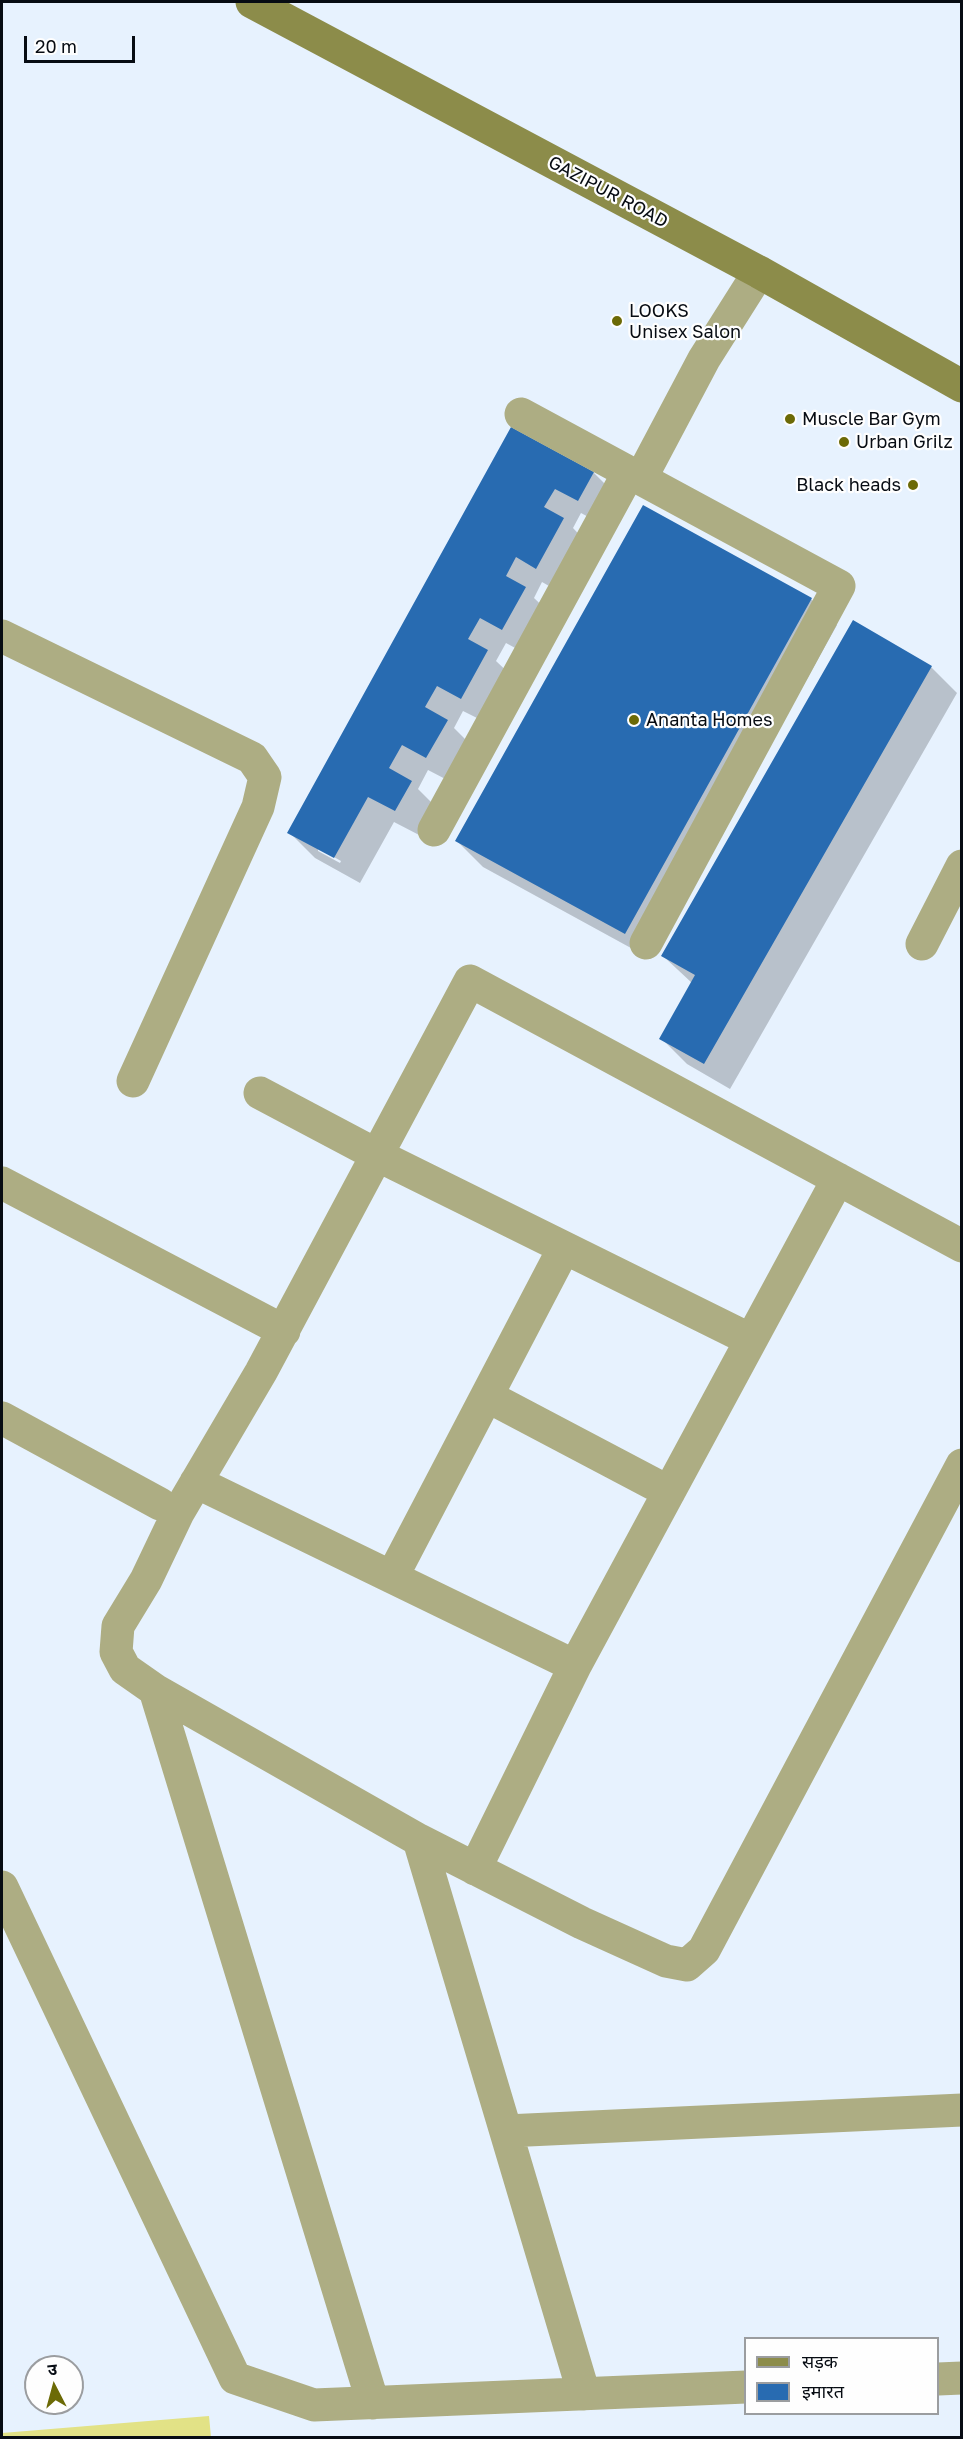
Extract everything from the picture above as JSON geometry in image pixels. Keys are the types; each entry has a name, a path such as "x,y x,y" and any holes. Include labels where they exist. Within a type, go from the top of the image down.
{"street":[{"name":"GAZIPUR ROAD","path":"252,2 759,272 962,386"},
{"path":"434,830 635,475 708,352 759,272"},
{"path":"521,414 839,586 646,943"},
{"path":"2,636 252,758 265,777 258,807 133,1081"},
{"path":"922,944 962,866"},
{"path":"962,1246 470,981 284,1331 178,1513 146,1580 118,1626 116,1652 125,1669 155,1690 419,1840 582,1923 666,1961 687,1965 704,1950 962,1465"},
{"path":"260,1093 377,1155 751,1340"},
{"path":"475,1869 574,1666 838,1179"},
{"path":"2,1183 284,1331"},
{"path":"392,1577 564,1248"},
{"path":"486,1396 669,1492"},
{"path":"2,1418 160,1504"},
{"path":"196,1482 574,1666"},
{"path":"155,1690 373,2403"},
{"path":"419,1840 584,2394"},
{"path":"2,1887 235,2378 314,2405 744,2388"},
{"path":"506,2131 962,2110"},
{"path":"939,2379 962,2378"}],"shaded area":[{"path":"209,2416 211,2437 2,2437 2,2433"}],"building":[{"path":"511,427 594,472 578,501 555,489 544,507 564,518 536,569 516,557 506,576 526,587 502,630 480,618 468,639 488,650 461,699 437,686 425,707 448,720 426,758 402,745 389,768 412,781 395,811 368,797 334,858 287,833"},
{"name":"Ananta Homes","path":"643,505 812,598 625,934 455,841"},
{"name":"Ananta Homes","path":"853,620 932,666 704,1064 659,1039 695,975 661,956"}],"place":[{"name":"LOOKS Unisex Salon","path":"617,321"},
{"name":"Muscle Bar Gym","path":"790,419"},
{"name":"Urban Grilz","path":"844,442"},
{"name":"Black heads","path":"913,485"},
{"name":"Ananta Homes","path":"634,720"}]}
